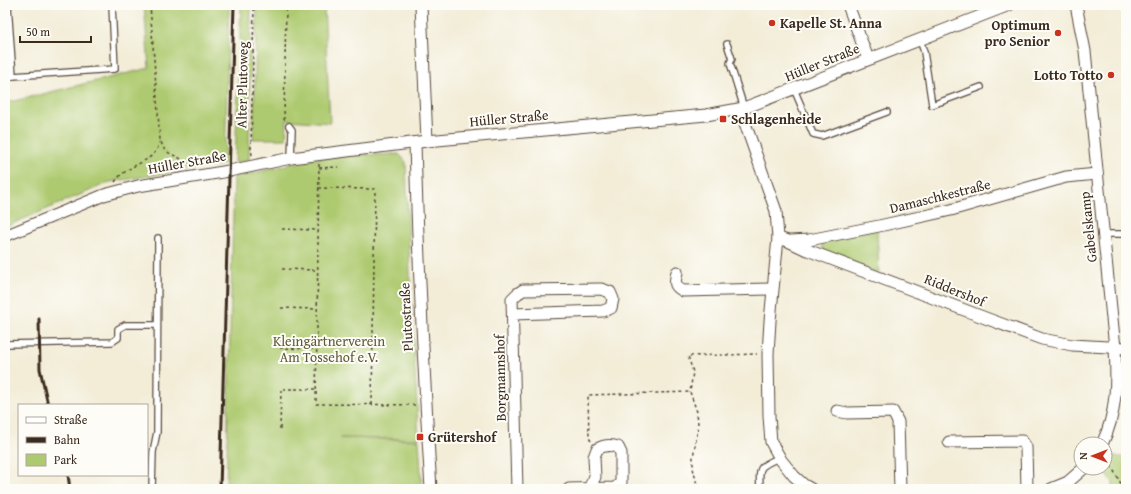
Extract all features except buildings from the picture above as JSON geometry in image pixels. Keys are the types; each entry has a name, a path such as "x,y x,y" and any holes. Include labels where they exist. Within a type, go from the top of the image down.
{"street":[{"path":"421,5 427,141"},
{"path":"848,5 868,59"},
{"name":"Hüller Straße","path":"5,236 113,192 138,186 254,166 291,158 427,141 706,115 742,109 1009,5"},
{"name":"Gabelskamp","path":"1076,5 1085,51 1104,234 1121,348 1116,375 1113,410 1106,436"},
{"path":"742,109 776,212 783,240 772,289 768,354 771,442 794,476 811,489"},
{"name":"Plutostraße","path":"415,143 425,405 431,489"},
{"name":"Damaschkestraße","path":"783,240 809,240 879,226 951,210 1066,177 1097,174"},
{"name":"Riddershof","path":"783,240 1042,339 1072,345 1121,348"},
{"path":"678,272 675,282 677,288 684,291 772,289"},
{"name":"Borgmannshof","path":"513,314 603,311 611,308 613,299 610,292 602,289 523,290 512,299 517,489"},
{"path":"837,411 847,413 893,412 898,422 900,489"},
{"path":"949,442 1022,441 1026,447 1026,489"},
{"path":"569,489 615,488 621,483 621,454 618,447 604,445 597,449 594,457 595,477 589,488"},
{"path":"1051,489 1068,482 1075,476"}],"lane":[{"path":"8,5 13,76"},
{"path":"5,77 115,69 112,5"},
{"path":"920,40 924,52 932,105 981,87"},
{"path":"727,44 732,59 730,63 742,109"},
{"path":"794,89 813,134 822,136 888,112"},
{"path":"289,126 292,130 291,158"},
{"path":"1104,234 1126,234"},
{"path":"152,489 153,452 157,432 158,238"},
{"path":"5,344 112,342 118,338 118,329 125,324 157,324"},
{"path":"760,489 759,472 761,467 780,457"}],"path":[{"path":"150,5 160,140 164,149 194,165 198,168 201,175"},
{"name":"Alter Plutoweg","path":"254,5 251,149 254,166"},
{"path":"286,5 284,121 289,126"},
{"path":"113,192 116,181 123,172 151,156 157,149 160,140"},
{"path":"319,154 316,404 425,405"},
{"path":"319,168 338,167"},
{"path":"318,188 375,189 372,404"},
{"path":"282,229 318,230"},
{"path":"282,269 318,270"},
{"path":"281,308 316,309"},
{"path":"280,348 316,349"},
{"path":"698,489 693,468 693,457 698,423 697,412 690,392 693,372 688,356 768,354"},
{"path":"280,429 281,389 316,389"},
{"path":"597,449 589,438 588,395 690,392"},
{"path":"1113,470 1124,489"}],"green space":[{"path":"144,5 229,5 225,164 110,182 5,227 5,101 14,101 149,68"},
{"path":"241,5 251,5 249,160 235,163"},
{"path":"257,5 324,5 330,123 287,120 286,139 253,139"},
{"name":"Kleingärtnerverein Am Tossehof e.V.","path":"399,154 406,162 411,301 419,439 340,438 419,440 422,489 226,489 234,176 325,157"},
{"path":"877,229 879,273 824,252 822,246 825,240"},
{"path":"1113,455 1126,457 1126,489 1113,489 1113,482 1108,476 1113,476"}],"railway":[{"path":"220,489 234,5"},
{"path":"39,319 40,369 48,404"},
{"path":"68,476 70,489"}],"place":[{"name":"Kapelle St. Anna","path":"772,23"},
{"name":"Optimum pro Senior","path":"1058,33"},
{"name":"Lotto Totto","path":"1111,75"},
{"name":"Schlagenheide","path":"723,119"},
{"name":"Grütershof","path":"420,437"}]}
